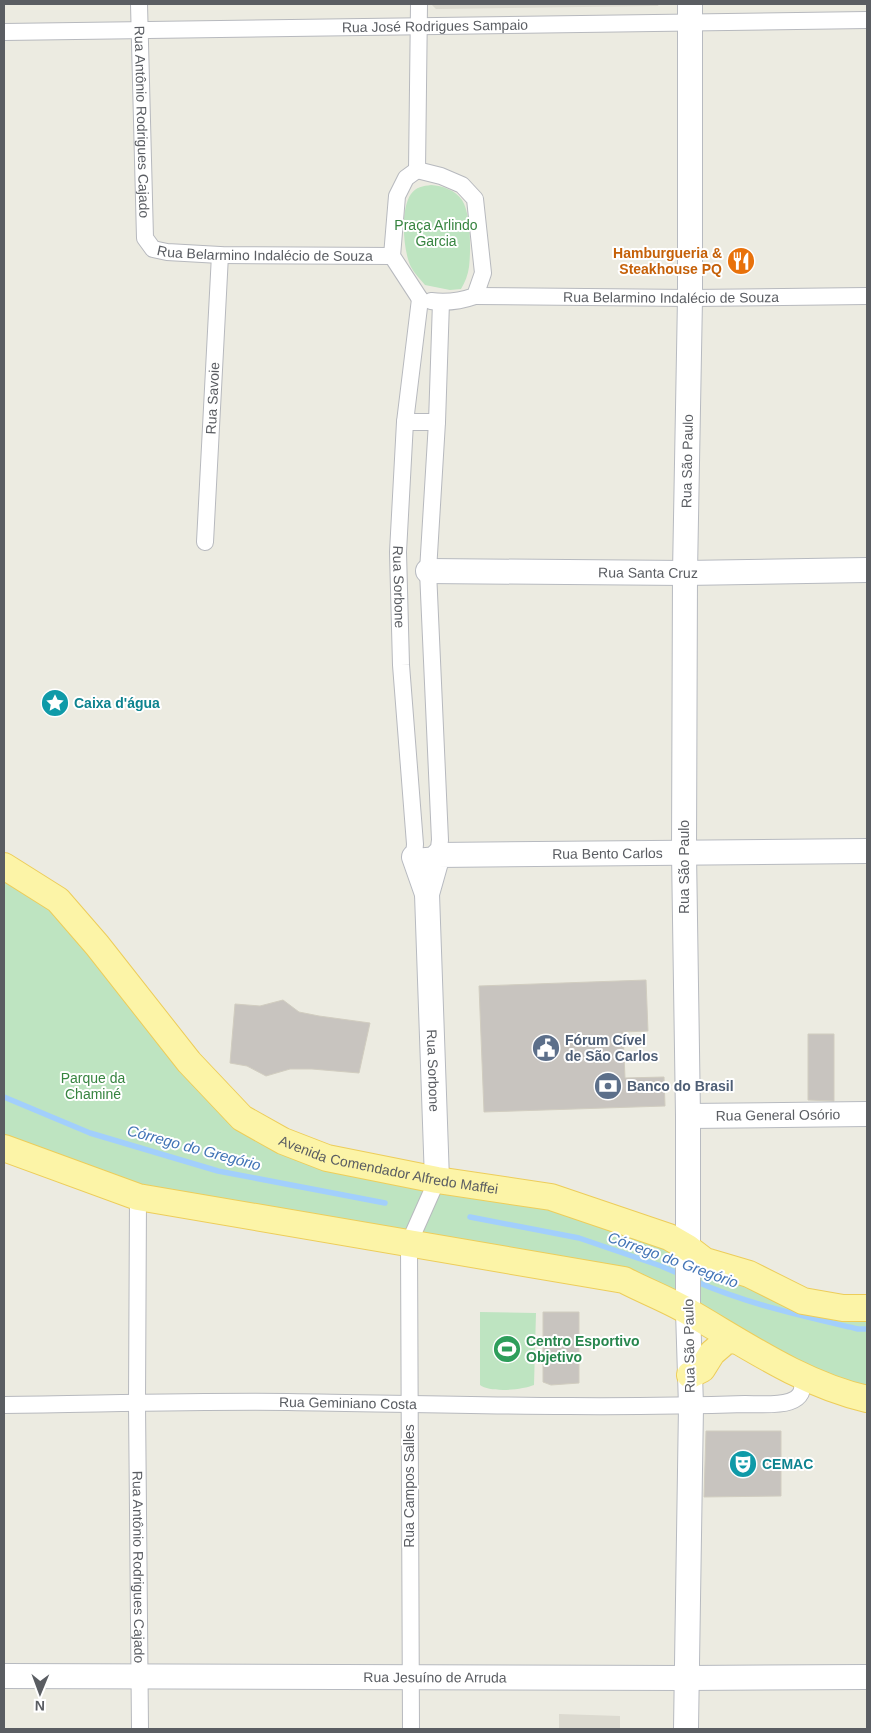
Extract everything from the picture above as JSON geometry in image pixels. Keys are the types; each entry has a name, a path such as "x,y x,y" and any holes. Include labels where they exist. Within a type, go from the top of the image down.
{"main road":[{"name":"Avenida Comendador Alfredo Maffei","path":"4,866 58,900 189,1062 242,1118 283,1141 327,1158 437,1180 551,1196 669,1237 688,1252 705,1261 749,1274 803,1300 843,1308 867,1308"},
{"path":"4,1148 138,1197 624,1280 688,1303 734,1340 800,1376 849,1395 867,1399"},
{"path":"690,1375 702,1369 712,1353 726,1341 734,1340"}],"street":[{"name":"Rua Antônio Rodrigues Cajado","path":"139,4 145,238"},
{"path":"417,170 419,4"},
{"name":"Rua José Rodrigues Sampaio","path":"4,32 419,25 690,13 867,20"},
{"name":"Rua São Paulo","path":"686,1729 691,1406 688,1303 688,1116 684,853 690,298 690,13"},
{"path":"417,170 441,176 462,185 475,199 483,273 475,296 464,300 441,302 420,299 392,256 397,196 406,178 417,170"},
{"name":"Rua Belarmino Indalécio de Souza","path":"145,238 153,249 167,252 220,255 392,256"},
{"name":"Rua Savoie","path":"205,542 220,255"},
{"name":"Rua Belarmino Indalécio de Souza","path":"475,296 690,298 867,296"},
{"name":"Rua Sorbone","path":"409,1243 437,1180 427,894 414,856 415,844 401,665 398,552 406,422 420,299"},
{"name":"Rua Sorbone","path":"427,894 438,855 440,840 428,571 441,302"},
{"path":"406,422 436,422"},
{"name":"Rua Santa Cruz","path":"428,571 686,573 867,570"},
{"name":"Rua Bento Carlos","path":"438,855 867,851"},
{"path":"414,856 438,855"},
{"name":"Rua General Osório","path":"688,1116 867,1114"},
{"name":"Rua Antônio Rodrigues Cajado","path":"138,1197 137,1404 140,1729"},
{"name":"Rua Campos Salles","path":"409,1243 411,1729"},
{"name":"Rua Geminiano Costa","path":"4,1405 286,1402 691,1406 788,1403 795,1401 800,1396 803,1384 800,1376"},
{"name":"Rua Jesuíno de Arruda","path":"4,1676 867,1677"}],"shaded area":[{"path":"431,4 659,4 658,6 436,9"},
{"path":"559,1714 620,1716 620,1729 559,1729"}],"green space":[{"name":"Praça Arlindo Garcia","path":"431,185 452,191 462,200 465,206 470,232 470,260 469,270 461,289 450,290 425,285 414,272 408,260 404,230 405,209 411,194 415,190 422,186"},
{"name":"Parque da Chaminé","path":"4,866 127,984 283,1141 551,1197 705,1261 867,1308 867,1399 624,1280 138,1197 4,1148"},
{"name":"Centro Esportivo Objetivo","path":"480,1312 536,1313 534,1385 506,1390 485,1388 480,1385"}],"building":[{"name":"Fórum Cível de São Carlos","path":"646,980 648,1031 623,1032 625,1078 664,1077 665,1106 484,1112 479,986"},
{"path":"283,1000 299,1012 370,1023 359,1073 290,1069 266,1076 247,1066 230,1063 235,1004 260,1006"},
{"path":"808,1034 834,1034 834,1101 808,1100"},
{"path":"543,1312 579,1312 579,1383 551,1385 543,1382"},
{"name":"CEMAC","path":"706,1431 781,1431 781,1496 704,1497"}],"waterway":[{"name":"Córrego do Gregório","path":"4,1097 90,1133 218,1171 385,1203"},
{"name":"Córrego do Gregório","path":"470,1217 579,1238 682,1275"},
{"name":"Córrego do Gregório","path":"695,1281 775,1309 858,1329 867,1329"}],"place":[{"name":"Hamburgueria & Steakhouse PQ","path":"741,261"},
{"name":"Caixa d'água","path":"55,703"},
{"name":"Fórum Cível de São Carlos","path":"546,1048"},
{"name":"Banco do Brasil","path":"608,1086"},
{"name":"Centro Esportivo Objetivo","path":"507,1349"},
{"name":"CEMAC","path":"743,1464"}]}
